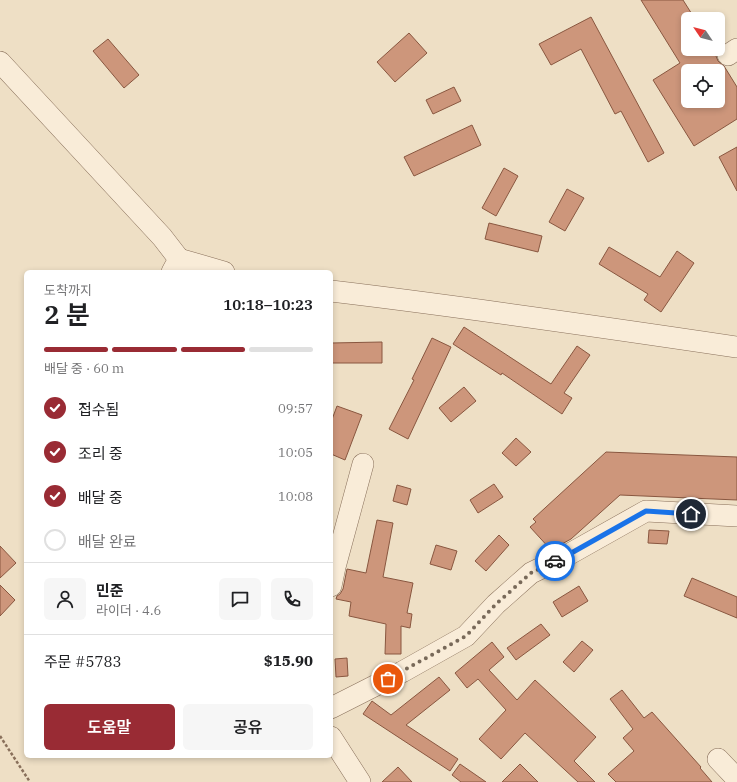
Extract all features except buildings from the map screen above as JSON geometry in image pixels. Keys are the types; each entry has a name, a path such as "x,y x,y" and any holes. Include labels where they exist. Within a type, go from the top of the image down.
{"street":[{"path":"0,62 162,237 176,265 210,270"},
{"path":"333,291 560,321 737,347"},
{"path":"333,576 363,464"},
{"path":"333,707 402,672 466,636 496,604 531,573 566,556 646,511 737,516"},
{"path":"333,740 360,782"},
{"path":"718,759 737,779"}],"path":[{"path":"0,736 30,782"}],"way so far":[{"path":"388,679 466,636 496,604 531,573 555,561"}],"route":[{"path":"555,561 646,511 691,514"}]}
